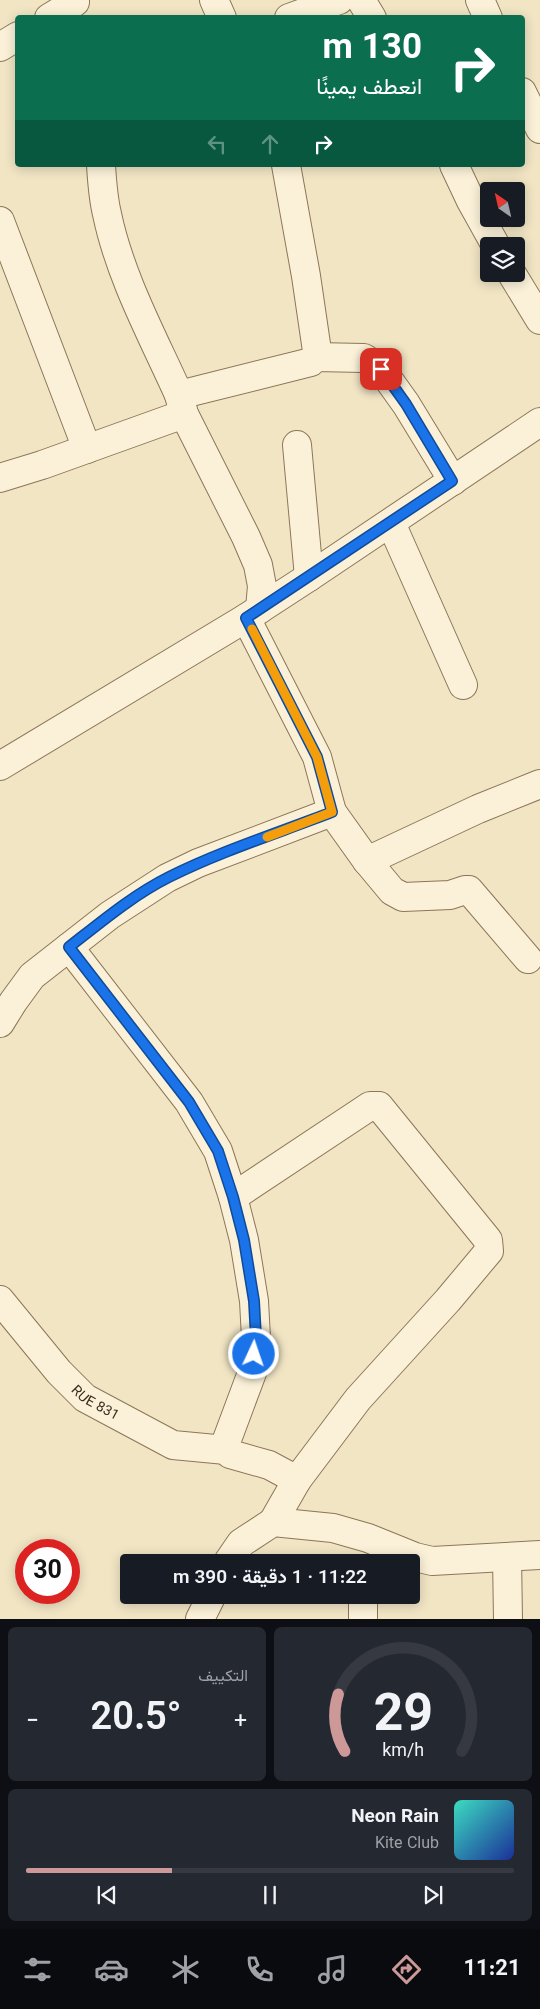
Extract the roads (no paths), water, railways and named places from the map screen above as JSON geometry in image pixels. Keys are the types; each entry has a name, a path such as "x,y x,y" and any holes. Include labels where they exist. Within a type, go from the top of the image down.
{"street":[{"path":"214,0 221,15"},
{"path":"297,15 339,0"},
{"path":"361,0 370,15"},
{"path":"480,0 487,15"},
{"path":"56,15 76,7"},
{"path":"0,47 15,38"},
{"path":"525,98 540,129"},
{"path":"101,167 106,213 113,239 131,286 182,404 258,564 262,586 253,613 317,757 332,812 366,861 392,891 404,897 450,895 469,890 528,959"},
{"path":"0,478 87,449 182,404 311,362 317,351 286,167"},
{"path":"455,167 491,237"},
{"path":"0,221 87,449"},
{"path":"517,282 540,320"},
{"path":"315,357 364,358 381,369 406,404 452,481"},
{"path":"0,766 253,613 391,523 540,422"},
{"path":"297,445 309,577"},
{"path":"391,523 463,685"},
{"path":"366,861 540,784"},
{"path":"0,1023 32,976 110,915 167,878 198,863 332,812"},
{"path":"69,947 189,1102 218,1151 233,1197 244,1240 254,1301 256,1338 253,1370 225,1445 226,1450"},
{"path":"233,1197 370,1106 379,1106 488,1240 490,1246 489,1251 448,1300 358,1399 297,1480 273,1522 240,1543 233,1554"},
{"name":"RUE 831","path":"0,1300 53,1365 85,1398 173,1445 226,1450 230,1454 269,1465 297,1480"},
{"path":"273,1522 333,1528 367,1550 432,1560 540,1555"},
{"path":"507,1557 508,1619"},
{"path":"200,1619 208,1604"},
{"path":"363,1604 363,1619"}]}
